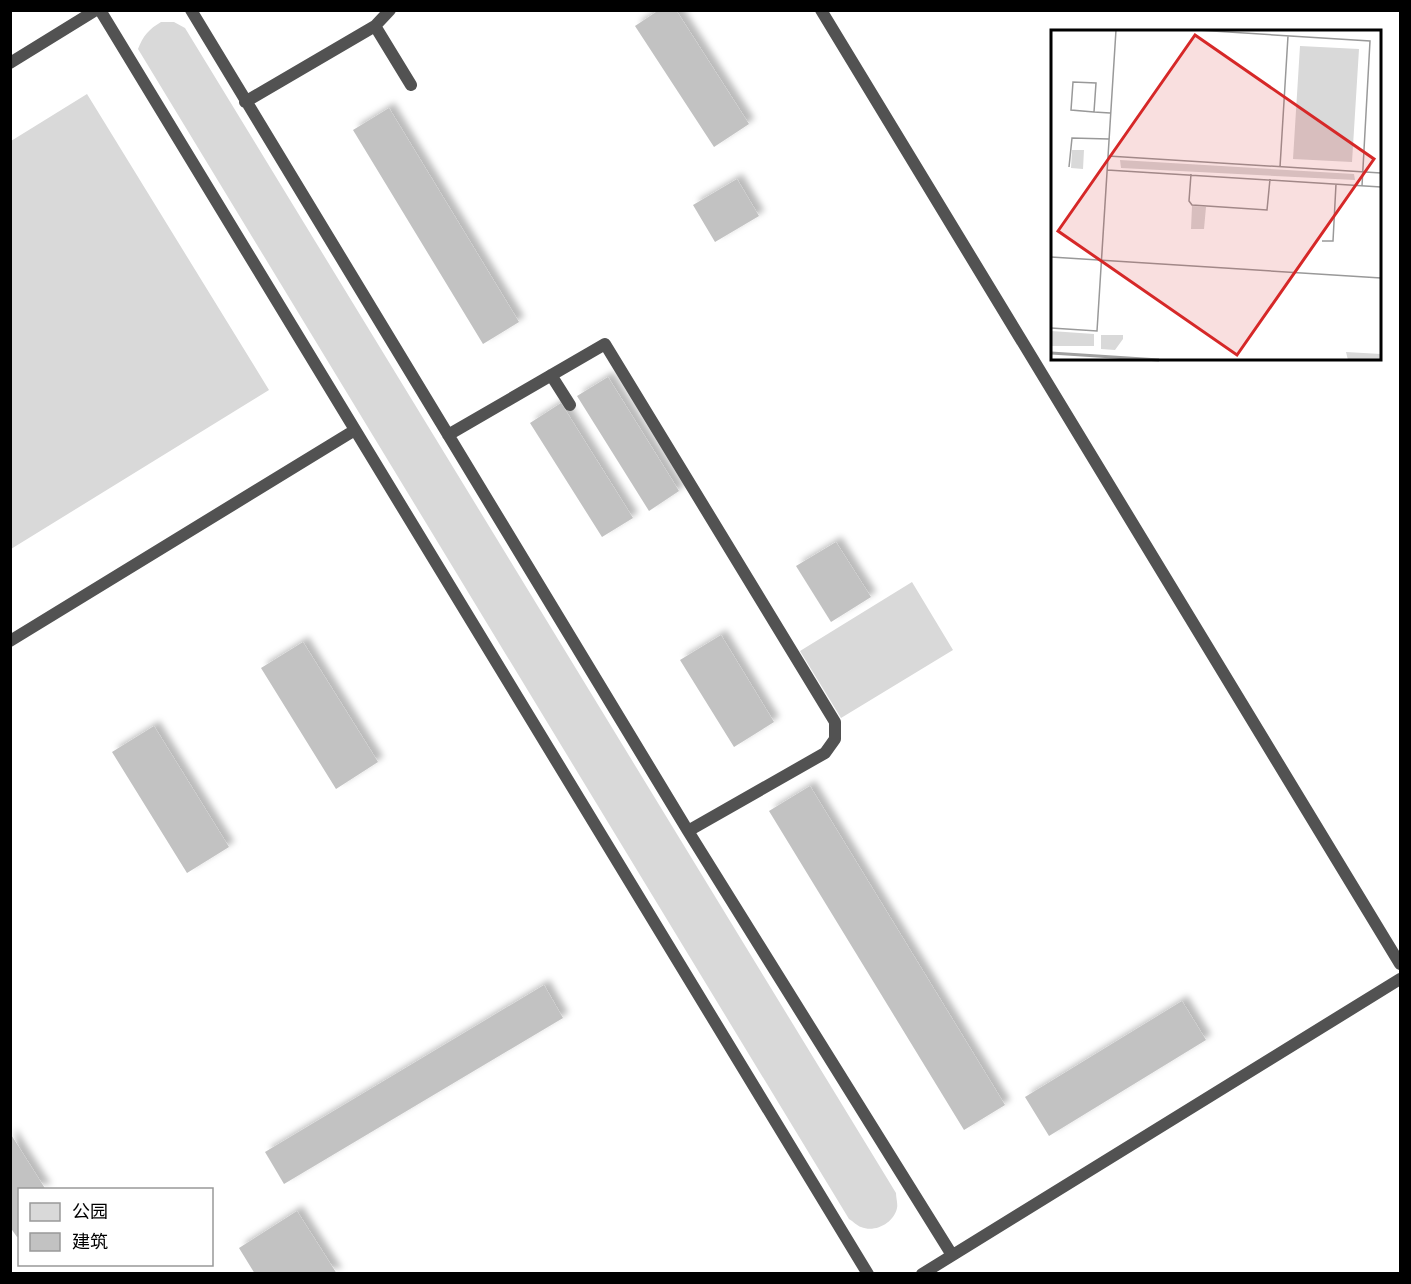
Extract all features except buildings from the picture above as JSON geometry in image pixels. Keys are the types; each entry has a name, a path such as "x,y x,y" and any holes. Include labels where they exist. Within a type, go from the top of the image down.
{"lane":[{"path":"10,63 98,10 868,1274"},
{"path":"191,10 688,831 952,1255"},
{"path":"245,102 375,26 390,10"},
{"path":"820,10 1401,964"},
{"path":"375,26 411,85"},
{"path":"448,435 605,344 835,722 835,739 825,753 688,831"},
{"path":"551,375 570,405"},
{"path":"10,641 355,430"},
{"path":"922,1274 1401,979"}],"green space":[{"path":"161,22 174,22 185,28 896,1193 897,1206 888,1222 878,1228 866,1229 849,1219 138,49 147,33"},
{"path":"87,94 269,390 11,549 11,141"},
{"path":"912,582 953,650 841,718 800,651"}]}
